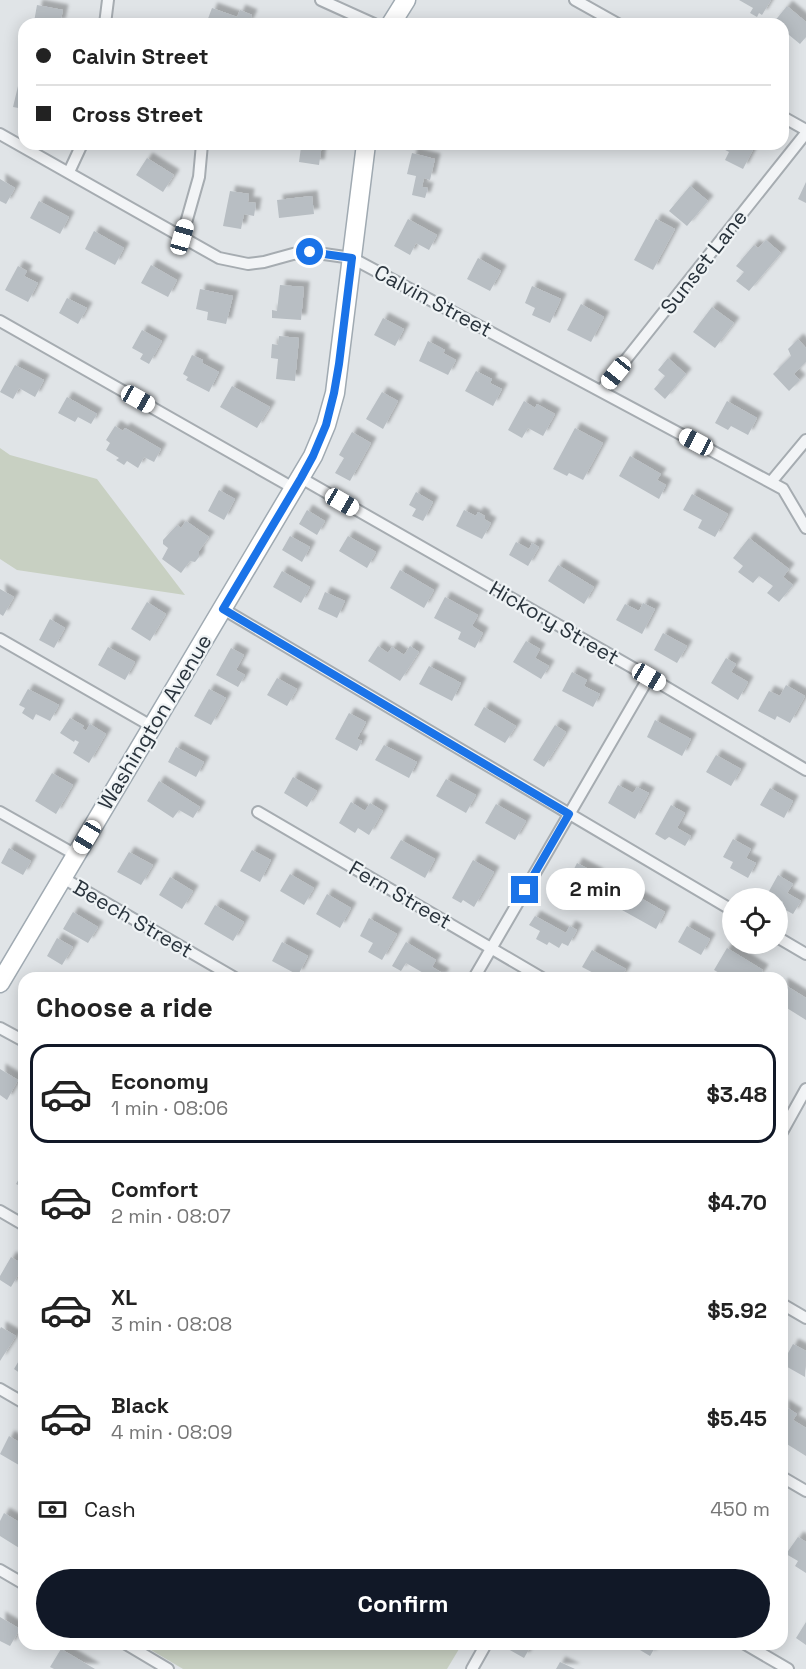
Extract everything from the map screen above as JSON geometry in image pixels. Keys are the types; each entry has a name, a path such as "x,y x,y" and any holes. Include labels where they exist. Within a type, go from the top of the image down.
{"main road":[{"path":"395,18 406,0"},
{"name":"Washington Avenue","path":"0,983 313,456 326,425 334,393 365,150"}],"street":[{"path":"106,18 108,0"},
{"path":"321,0 361,18"},
{"path":"575,0 607,18"},
{"path":"789,121 806,132"},
{"name":"Sunset Lane","path":"601,391 806,132"},
{"name":"Calvin Street","path":"0,134 18,144"},
{"name":"Calvin Street","path":"29,150 219,258 248,264 310,252 352,258 783,489 806,528"},
{"path":"69,172 79,150"},
{"path":"182,237 199,177 201,150"},
{"name":"Hickory Street","path":"0,321 649,677 806,770"},
{"path":"771,482 806,440"},
{"path":"223,609 722,904"},
{"path":"0,639 153,727"},
{"path":"477,972 649,677"},
{"name":"Beech Street","path":"0,812 76,855"},
{"name":"Fern Street","path":"258,812 533,972"},
{"name":"Beech Street","path":"63,878 225,972"},
{"path":"788,943 806,954"},
{"path":"0,1028 18,1038"},
{"path":"788,1118 806,1089"},
{"path":"0,1211 18,1222"},
{"path":"788,1308 806,1318"},
{"path":"0,1389 18,1400"},
{"path":"788,1480 806,1491"},
{"path":"0,1570 18,1580"},
{"path":"136,1650 168,1669"},
{"path":"476,1668 484,1650"},
{"path":"755,1650 788,1669"}],"shaded area":[{"path":"0,448 10,455 97,479 185,595 17,570 0,559"},
{"path":"151,1650 458,1650 447,1669 183,1669"}],"building":[{"path":"739,0 771,0 762,15 759,13 757,17 750,13 753,8"},
{"path":"37,5 63,10 61,18 35,18"},
{"path":"787,6 806,22 806,37 800,44 789,35 789,18 777,18"},
{"path":"212,8 237,17 240,10 252,15 251,18 208,18"},
{"path":"18,86 18,108 13,107"},
{"path":"301,150 321,150 319,165 299,162"},
{"path":"725,150 753,150 743,169 725,160 729,152"},
{"path":"412,153 435,159 430,180 424,178 422,187 428,188 425,198 412,195 416,176 407,174"},
{"path":"147,158 174,175 163,192 136,175"},
{"path":"0,179 15,188 6,204 0,201"},
{"path":"806,182 806,203 798,199"},
{"path":"690,186 708,201 687,226 669,211"},
{"path":"230,191 249,194 248,202 256,203 254,216 244,214 241,229 223,226"},
{"path":"312,196 314,214 279,218 277,200"},
{"path":"39,201 69,217 60,234 30,218"},
{"path":"408,219 437,235 429,250 416,243 410,255 394,246"},
{"path":"656,219 675,229 653,270 634,260"},
{"path":"94,231 124,248 115,265 85,249"},
{"path":"766,240 781,253 749,291 736,281 744,272 736,266 754,245 758,248"},
{"path":"478,258 501,271 490,291 467,279"},
{"path":"151,265 177,280 168,297 141,283"},
{"path":"18,266 27,271 24,276 38,283 28,302 5,290"},
{"path":"280,285 304,287 301,320 272,318 272,310 277,311"},
{"path":"532,286 561,299 550,323 532,315 535,308 525,303"},
{"path":"200,289 233,296 226,324 207,320 208,312 196,309"},
{"path":"67,298 87,308 78,324 59,313"},
{"path":"581,304 604,317 591,342 567,330"},
{"path":"712,307 734,323 715,348 693,332"},
{"path":"383,318 404,329 395,346 374,335"},
{"path":"142,330 162,341 149,364 140,359 143,354 132,348"},
{"path":"279,336 299,338 295,381 276,379 278,359 271,358 272,344 278,345"},
{"path":"798,339 806,348 806,362 794,374 800,380 789,391 773,374 791,356 788,349"},
{"path":"428,341 445,350 443,353 456,360 448,375 419,361"},
{"path":"192,355 219,372 209,392 186,380 188,377 183,374"},
{"path":"668,358 686,374 665,399 654,389 665,376 658,370"},
{"path":"15,365 44,380 35,397 19,388 13,399 0,392"},
{"path":"476,371 492,379 490,383 502,389 493,406 465,391"},
{"path":"232,386 270,407 257,428 220,407"},
{"path":"382,392 398,401 383,429 366,419"},
{"path":"67,397 97,414 91,424 78,417 75,422 58,413"},
{"path":"524,401 535,408 537,404 555,414 543,436 528,428 522,438 508,430"},
{"path":"727,401 757,418 748,435 731,426 728,430 715,423"},
{"path":"115,426 123,431 125,428 161,449 154,462 144,457 138,468 127,461 124,465 116,460 119,458 106,450 110,443 106,440"},
{"path":"575,428 603,443 583,480 553,469"},
{"path":"352,432 371,443 350,481 335,473 344,458 339,455"},
{"path":"630,456 661,474 657,480 666,485 659,499 619,476"},
{"path":"219,490 235,499 224,520 208,511"},
{"path":"416,492 433,502 423,521 412,516 416,509 409,505"},
{"path":"692,494 728,514 715,537 698,528 702,520 683,510"},
{"path":"307,510 325,521 317,535 299,524"},
{"path":"464,510 476,516 478,512 491,523 482,539 456,526"},
{"path":"186,521 209,537 199,551 199,557 195,562 190,561 181,573 162,559 168,548 163,544 163,540 177,525 181,528"},
{"path":"290,536 310,547 302,562 282,550"},
{"path":"348,536 376,552 367,568 339,551"},
{"path":"749,538 789,569 783,577 793,585 779,602 767,593 773,586 759,576 753,583 738,572 743,566 733,558"},
{"path":"516,542 529,549 532,543 539,547 528,566 509,555"},
{"path":"558,565 594,587 584,604 548,581"},
{"path":"400,570 434,590 424,608 390,588"},
{"path":"282,571 310,587 301,603 273,587"},
{"path":"0,589 14,597 3,616 0,614"},
{"path":"325,592 345,601 337,618 318,609"},
{"path":"445,597 478,615 472,626 483,633 475,648 458,639 461,632 434,618"},
{"path":"147,602 166,614 150,641 131,629"},
{"path":"643,603 655,609 642,634 616,620 625,604 639,611"},
{"path":"50,619 65,628 54,648 39,640"},
{"path":"663,633 687,646 677,663 654,650"},
{"path":"526,641 540,649 535,658 549,666 541,679 513,662"},
{"path":"378,646 388,653 392,647 404,655 410,646 419,652 400,681 368,661"},
{"path":"108,647 135,662 125,680 98,665"},
{"path":"231,648 244,655 236,670 245,675 238,687 216,675"},
{"path":"726,658 736,664 731,672 748,682 738,700 711,683"},
{"path":"429,666 461,683 452,701 419,684"},
{"path":"572,672 587,680 584,686 600,694 593,707 562,691"},
{"path":"277,678 297,689 287,706 267,695"},
{"path":"786,685 805,696 790,723 777,716 775,720 758,711 769,691 780,696"},
{"path":"28,689 59,705 50,721 36,714 33,720 22,713 25,708 19,705"},
{"path":"209,689 226,698 211,725 194,716"},
{"path":"484,707 516,726 505,743 474,725"},
{"path":"349,713 366,722 357,739 362,741 357,751 335,739"},
{"path":"70,718 84,726 82,728 86,731 90,724 106,734 89,763 73,753 79,742 75,740 74,742 60,733"},
{"path":"655,720 691,739 682,756 647,737"},
{"path":"555,725 566,732 544,767 533,760"},
{"path":"384,745 417,762 409,778 375,760"},
{"path":"176,747 204,762 196,777 168,762"},
{"path":"716,755 741,769 731,786 706,772"},
{"path":"52,773 73,785 56,814 35,801"},
{"path":"293,777 317,791 307,807 284,793"},
{"path":"446,779 476,795 466,813 436,796"},
{"path":"159,781 200,807 193,818 179,810 173,818 147,801"},
{"path":"618,785 633,793 637,787 649,793 635,819 608,803"},
{"path":"770,788 793,801 784,818 760,805"},
{"path":"351,802 365,811 370,803 383,811 369,835 358,828 355,833 339,823"},
{"path":"496,804 526,821 515,840 485,823"},
{"path":"671,805 685,813 677,828 691,836 685,846 669,837 665,840 655,834"},
{"path":"733,839 751,849 746,858 756,863 748,878 730,868 733,862 723,857"},
{"path":"401,840 435,859 425,878 390,858"},
{"path":"9,848 31,861 23,875 1,863"},
{"path":"252,850 271,860 260,882 240,871"},
{"path":"129,852 153,865 141,885 117,872"},
{"path":"473,860 494,872 474,907 463,900 461,903 452,898"},
{"path":"577,863 598,874 588,893 573,885 564,902 548,893 557,876 568,881"},
{"path":"290,874 314,888 304,905 280,891"},
{"path":"778,875 793,884 788,892 788,888 771,888"},
{"path":"170,877 193,891 182,909 159,895"},
{"path":"632,893 665,912 656,929 622,910"},
{"path":"327,894 351,908 340,928 316,914"},
{"path":"788,894 801,901 793,914 788,911"},
{"path":"215,905 244,922 233,941 204,924"},
{"path":"73,912 98,927 88,943 63,929"},
{"path":"535,916 566,933 570,926 577,930 568,946 562,943 559,948 549,942 547,945 536,939 540,931 529,925"},
{"path":"369,918 397,934 382,960 368,952 373,943 360,936"},
{"path":"687,926 710,939 701,955 678,942"},
{"path":"57,938 73,947 62,965 47,956"},
{"path":"282,942 308,956 300,972 292,972 272,961"},
{"path":"406,942 436,960 432,967 441,972 422,972 406,963 401,971 392,966"},
{"path":"592,950 626,969 624,972 592,972 582,967"},
{"path":"723,954 737,954 763,970 762,972 718,972 714,970"},
{"path":"788,987 806,998 806,1020 788,1009"},
{"path":"0,1069 18,1080 7,1100 0,1095"},
{"path":"11,1257 18,1261 18,1275 11,1287 0,1280"},
{"path":"1,1327 16,1336 0,1361 0,1329"},
{"path":"793,1344 806,1351 805,1377 788,1367 788,1353"},
{"path":"788,1408 797,1414 793,1420 806,1428 806,1456 788,1445"},
{"path":"9,1436 18,1441 18,1464 0,1454"},
{"path":"4,1513 18,1521 18,1547 0,1536 0,1521"},
{"path":"798,1537 806,1542 806,1573 795,1566 798,1561 788,1555 788,1551"},
{"path":"0,1617 18,1628 18,1632 10,1646 0,1641"},
{"path":"806,1622 806,1645 796,1638"},
{"path":"60,1650 63,1650 95,1669 54,1669 50,1667"},
{"path":"510,1650 529,1650 524,1658"},
{"path":"640,1650 654,1650 650,1656"},
{"path":"560,1662 575,1669 556,1669"}],"route":[{"path":"310,252 352,258 334,393 326,425 313,456 223,609 569,814 525,890"}]}
